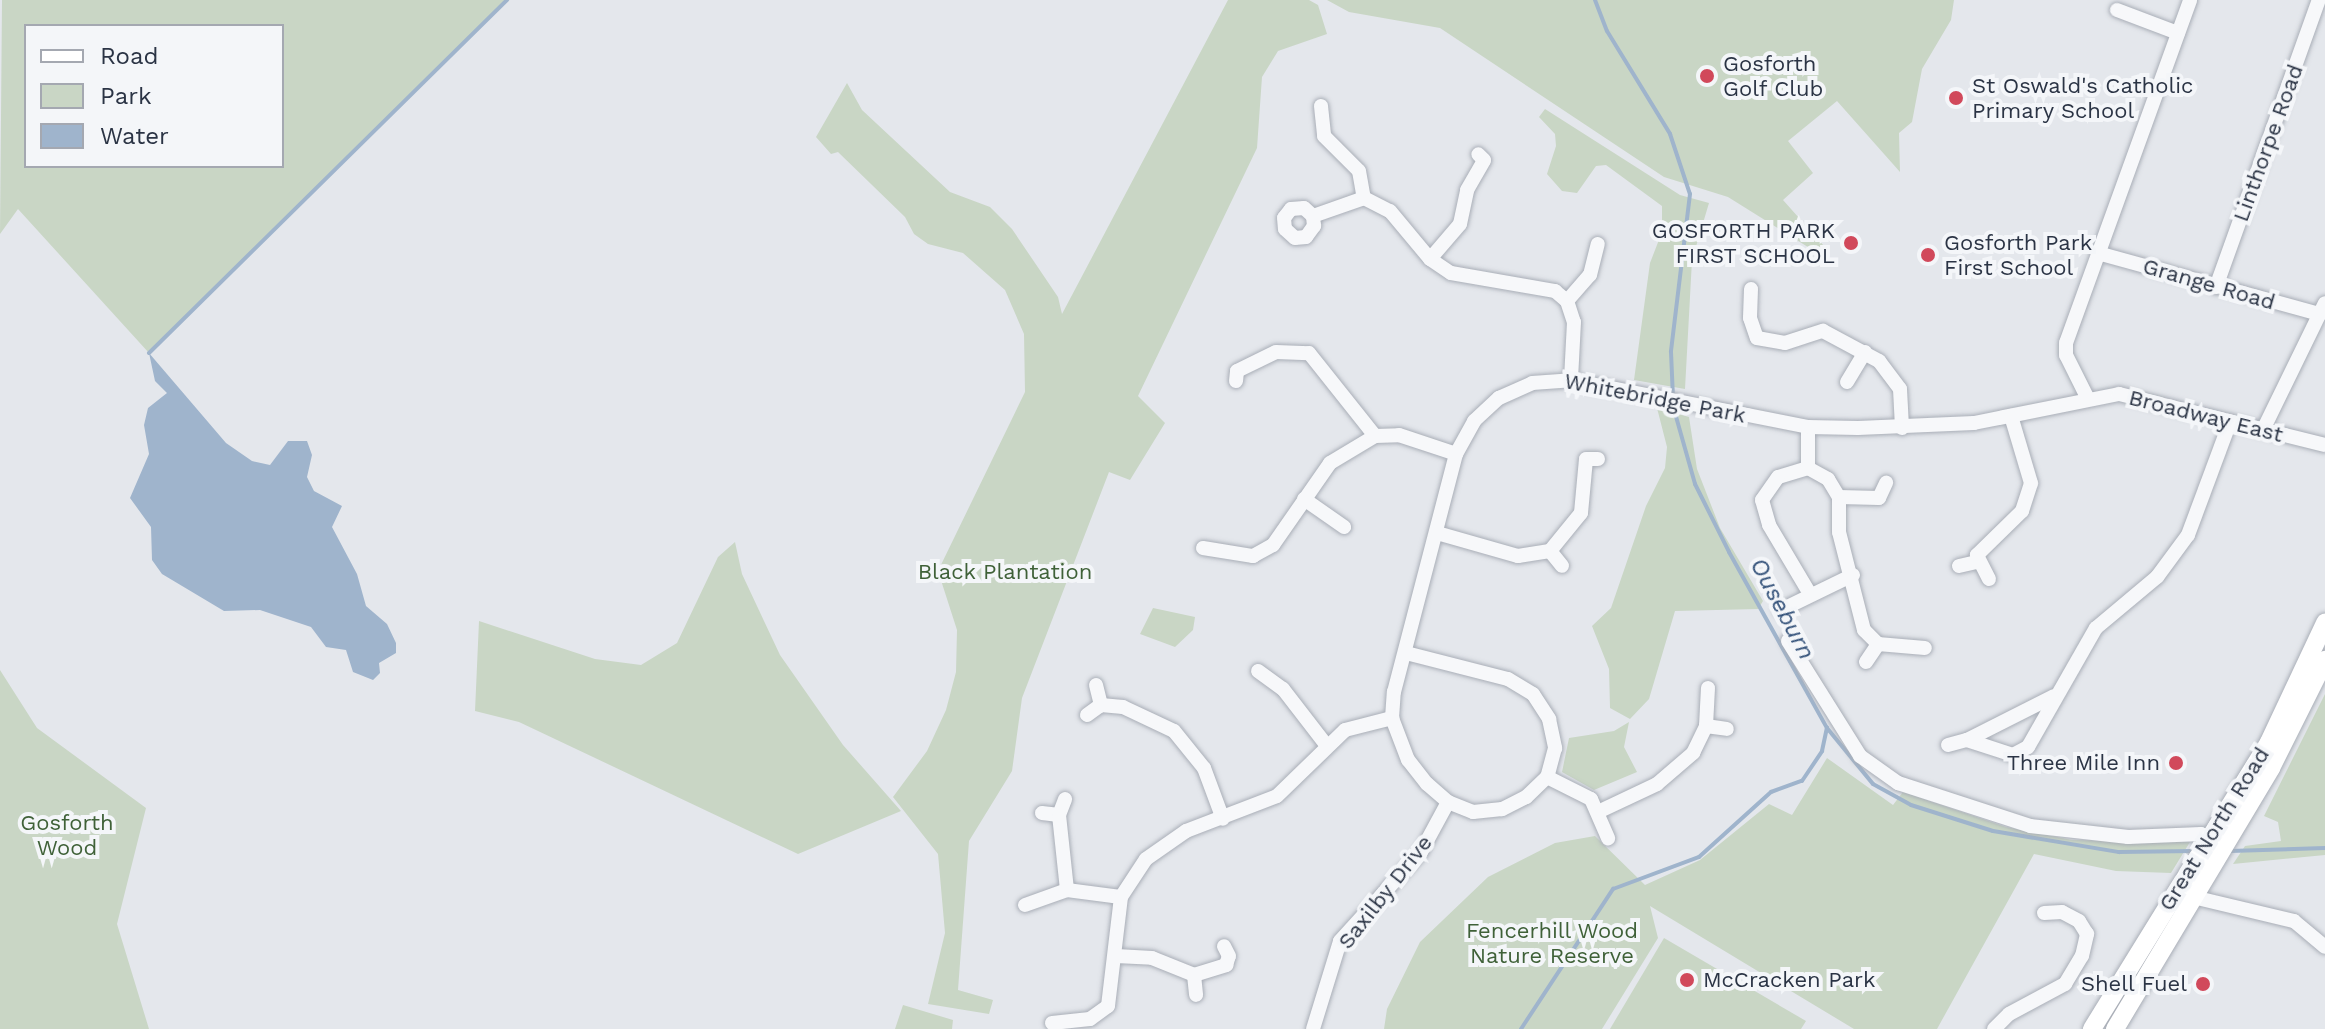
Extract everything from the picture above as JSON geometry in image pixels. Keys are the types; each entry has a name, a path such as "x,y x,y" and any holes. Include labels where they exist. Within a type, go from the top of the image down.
{"main road":[{"name":"Great North Road","path":"2220,841 2291,701 2325,623"},
{"name":"Great North Road","path":"2092,1029 2125,968 2220,841 2325,660"},
{"name":"Great North Road","path":"2115,1029 2193,897 2206,861"}],"street":[{"path":"2087,397 2066,343 2190,0"},
{"name":"Linthorpe Road","path":"2216,287 2317,3"},
{"path":"2117,10 2178,33"},
{"path":"1321,106 1324,136 1359,171 1364,198"},
{"path":"1430,259 1455,234 1471,179 1484,158"},
{"path":"1313,216 1364,198 1390,211 1430,259 1451,273 1542,286 1567,301 1575,336 1571,380"},
{"path":"1567,301 1590,275 1598,244"},
{"name":"Grange Road","path":"2098,253 2216,287 2322,309"},
{"path":"1751,289 1750,318 1757,338 1785,343 1823,331 1865,352 1894,375 1902,428"},
{"path":"2263,430 2322,309"},
{"path":"1235,371 1276,352 1309,353 1375,436"},
{"path":"1847,382 1865,352"},
{"name":"Whitebridge Park","path":"1406,653 1456,454 1474,421 1499,398 1532,383 1571,380 1808,427 1902,428 2011,416 2087,397"},
{"name":"Broadway East","path":"2087,397 2119,394 2325,445"},
{"path":"1977,562 1982,546 2011,525 2029,496 2030,470 2011,416"},
{"path":"1967,740 2013,755 2022,752 2096,628 2174,556 2215,472 2230,422"},
{"path":"1808,427 1808,468"},
{"path":"1209,545 1253,556 1280,538 1330,463 1375,436 1399,435 1456,454"},
{"path":"1437,533 1518,556 1550,551 1581,513 1588,458"},
{"path":"1810,594 1769,525 1762,500 1766,478 1808,468 1828,479 1839,497 1839,532 1853,575 1864,630 1878,644 1925,648"},
{"path":"1839,497 1882,502 1886,483"},
{"path":"1304,499 1344,527"},
{"path":"1550,551 1562,566"},
{"path":"1959,566 1977,562"},
{"path":"1977,562 1989,579"},
{"path":"1781,610 1853,575"},
{"path":"1788,641 1860,756 1898,783 2030,826 2128,837 2201,834 2220,841"},
{"path":"1866,662 1878,644"},
{"path":"1406,653 1508,679 1533,694 1549,719 1555,748 1547,777 1526,797 1502,809 1473,812 1448,802 1408,760 1392,718 1406,653"},
{"path":"1258,671 1283,689 1327,746"},
{"path":"1096,685 1101,705"},
{"path":"1600,811 1682,766 1706,726 1708,688"},
{"path":"1948,745 1967,740 2054,696"},
{"path":"1087,715 1101,705 1151,717 1174,731 1204,768 1223,819"},
{"path":"1052,1023 1076,1026 1108,1006 1115,981 1121,897 1132,876 1164,845 1277,796 1327,746 1360,722 1392,718"},
{"path":"1706,726 1727,729"},
{"path":"1547,777 1577,789 1600,811 1608,838"},
{"path":"1065,799 1059,815 1067,890"},
{"name":"Saxilby Drive","path":"1313,1029 1340,941 1421,852 1448,802"},
{"path":"1042,813 1059,815"},
{"path":"1025,905 1067,890 1121,897"},
{"path":"2193,897 2294,921 2318,932 2325,947"},
{"path":"1994,1029 2009,1014 2065,984 2082,956 2087,934 2079,921 2062,912 2044,913"},
{"path":"1116,956 1152,958 1194,975 1226,965 1229,956 1224,946"},
{"path":"1194,975 1196,995"}],"green space":[{"path":"2,0 507,0 149,353 18,209 0,234"},
{"name":"Black Plantation","path":"1228,0 1309,0 1318,5 1327,34 1278,51 1262,77 1257,148 1138,396 1165,423 1130,480 1109,472 1022,698 1012,771 969,841 958,990 993,1000 989,1014 928,1004 945,933 938,854 893,797 927,751 946,710 956,672 957,630 938,571 1025,392 1024,334 1005,290 963,253 928,244 914,234 905,217 838,152 831,154 816,137 847,83 862,110 950,192 990,207 1012,229 1058,297 1062,314"},
{"path":"1327,0 1954,0 1951,20 1922,69 1912,122 1899,133 1900,172 1837,101 1788,141 1813,173 1783,200 1824,246 1819,254 1728,197 1664,177 1440,28 1349,12"},
{"path":"1545,109 1680,195 1709,203 1692,260 1685,389 1634,380 1650,263 1662,232 1662,206 1606,165 1596,166 1577,193 1562,191 1547,174 1556,146 1555,134 1539,117"},
{"path":"1657,408 1689,417 1697,469 1720,528 1763,601 1758,609 1675,611 1649,699 1630,719 1610,708 1609,669 1592,626 1611,608 1646,506 1665,468 1667,447"},
{"path":"735,542 742,574 780,655 843,745 901,811 798,854 519,722 475,711 479,621 595,659 641,665 677,643 718,557"},
{"path":"1153,608 1195,617 1193,630 1175,647 1140,634"},
{"name":"Gosforth Wood","path":"0,670 37,728 146,808 117,924 149,1029 0,1029"},
{"path":"2325,694 2325,855 2233,864 2245,846 2281,841 2278,822 2264,816"},
{"path":"1629,722 1624,747 1637,772 1594,790 1562,772 1569,738 1614,731"},
{"name":"Fencerhill Wood Nature Reserve","path":"1827,758 1893,805 1903,792 2006,827 2072,840 2190,842 2171,873 2116,871 2034,854 1937,1029 1854,1029 1650,906 1658,938 1602,1029 1384,1029 1387,1009 1420,942 1488,877 1555,843 1595,836 1645,885 1700,860 1769,804 1792,815"},
{"name":"McCracken Park","path":"1664,938 1806,1021 1801,1029 1610,1029"},
{"path":"903,1005 953,1020 952,1029 895,1029"}],"water":[{"path":"149,353 226,443 252,461 270,465 288,441 307,441 312,455 307,477 314,491 342,506 332,527 357,574 366,606 387,624 396,643 396,653 379,663 380,673 373,680 353,672 346,650 326,647 311,627 260,610 224,611 162,574 152,560 151,527 130,498 149,454 144,425 148,408 167,393 155,381"}],"waterway":[{"path":"149,353 507,0"},
{"name":"Ouseburn","path":"1595,0 1607,31 1670,134 1690,194 1671,352 1673,397"},
{"name":"Ouseburn","path":"1673,406 1695,484 1729,552 1827,728 1873,784 1911,805 1993,831 2119,852 2193,851"},
{"path":"1521,1029 1613,889 1699,857 1771,792 1802,781 1822,751 1827,728"},
{"name":"Ouseburn","path":"2230,851 2325,848"}],"place":[{"name":"Gosforth Golf Club","path":"1707,76"},
{"name":"St Oswald's Catholic Primary School","path":"1956,98"},
{"name":"GOSFORTH PARK FIRST SCHOOL","path":"1851,243"},
{"name":"Gosforth Park First School","path":"1928,255"},
{"name":"Three Mile Inn","path":"2176,763"},
{"name":"McCracken Park","path":"1687,980"},
{"name":"Shell Fuel","path":"2203,984"}]}
